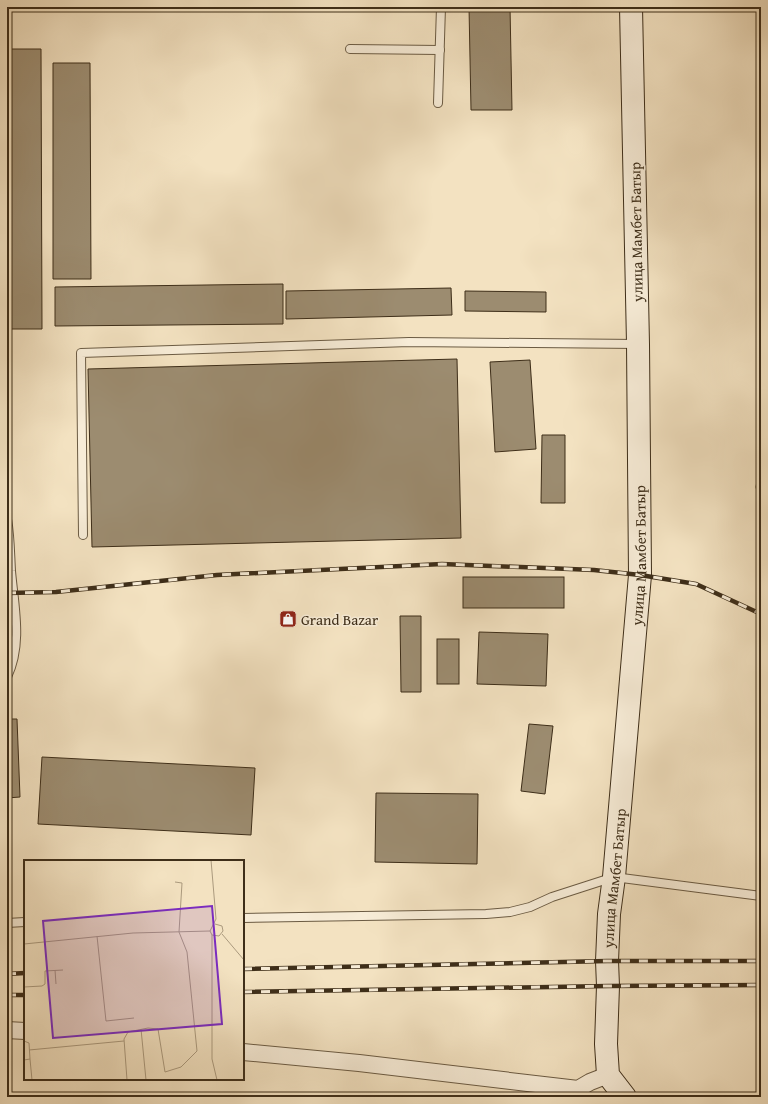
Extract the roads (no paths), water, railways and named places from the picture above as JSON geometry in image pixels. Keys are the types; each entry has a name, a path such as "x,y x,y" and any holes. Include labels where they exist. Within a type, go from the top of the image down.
{"main road":[{"name":"улица Мамбет Батыр","path":"608,1075 606,1044 609,914 614,877 640,574 638,344 632,7"},
{"path":"608,1075 625,1097"}],"street":[{"path":"7,1030 24,1031"},
{"path":"244,1052 359,1064 576,1093 590,1082 608,1075"}],"lane":[{"path":"438,103 440,7"},
{"path":"350,49 440,50"},
{"path":"83,535 81,353 409,342 638,344"},
{"path":"7,519 9,574 16,623 15,650 7,677"},
{"path":"244,918 486,914 510,912 530,907 552,897 614,877 761,896"},
{"path":"7,923 24,922"}],"railway":[{"path":"7,593 56,592 217,575 442,564 594,570 640,575 696,584 761,614"},
{"path":"244,969 607,961 761,961"},
{"path":"7,974 24,973"},
{"path":"244,992 761,985"},
{"path":"7,995 24,995"}],"place":[{"name":"Grand Bazar","path":"288,619"}]}
